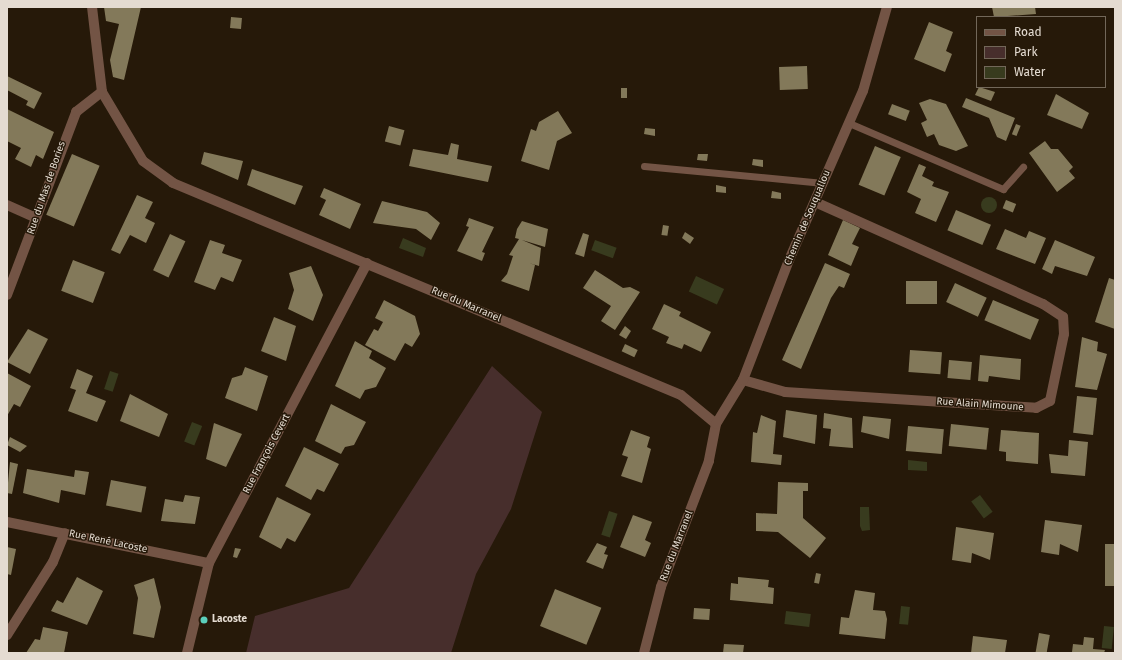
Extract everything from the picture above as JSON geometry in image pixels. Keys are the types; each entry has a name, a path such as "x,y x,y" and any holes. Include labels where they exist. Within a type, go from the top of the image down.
{"street":[{"name":"Rue du Marranel","path":"92,7 102,92 144,161 173,183 681,395 716,424 709,460 661,587 644,653"},
{"name":"Chemin de Souquallou","path":"716,424 743,380 815,202 863,92 887,7"},
{"name":"Rue du Mas de Bories","path":"7,295 76,112 102,92"},
{"name":"Rue Alain Mimoune","path":"743,380 785,392 1036,408 1050,401 1064,334 1063,317 1043,304 815,202"},
{"path":"7,205 36,218"},
{"name":"Rue François Cevert","path":"187,653 210,563 366,263"},
{"name":"Rue René Lacoste","path":"7,522 210,563"},
{"path":"7,635 53,562 65,533"}],"lane":[{"path":"849,123 1003,189 1023,167"},
{"path":"644,166 823,183"}],"green space":[{"path":"492,366 542,412 511,509 476,574 451,653 246,653 255,616 349,588"}],"water":[{"path":"989,197 996,202 997,205 992,212 989,213 982,208 981,205 986,198"},
{"path":"403,238 426,248 423,257 399,248"},
{"path":"595,240 617,248 613,258 591,250"},
{"path":"696,276 724,289 717,305 689,291"},
{"path":"110,371 119,374 113,392 104,389"},
{"path":"192,422 202,426 194,446 184,441"},
{"path":"908,460 927,462 927,471 908,470"},
{"path":"980,495 993,512 984,518 971,502"},
{"path":"860,507 869,507 870,530 862,531 860,526"},
{"path":"609,511 618,514 610,538 601,535"},
{"path":"901,606 910,607 908,625 899,624"},
{"path":"786,611 811,614 809,627 784,624"},
{"path":"1104,626 1114,627 1112,649 1102,648"}],"building":[{"path":"104,7 141,7 124,80 113,77 110,60 119,24 106,21"},
{"path":"992,7 1035,7 1036,14 1008,16 994,16"},
{"path":"231,17 242,18 241,29 230,28"},
{"path":"929,22 953,32 946,51 952,54 945,72 914,59"},
{"path":"807,66 808,89 780,90 779,67"},
{"path":"7,76 42,93 34,109 26,105 28,101 7,90"},
{"path":"621,88 627,88 627,98 621,98"},
{"path":"978,88 995,92 991,101 975,95"},
{"path":"1056,94 1089,113 1082,129 1047,115"},
{"path":"966,98 1015,118 1006,141 997,137 989,118 962,107"},
{"path":"930,99 946,104 968,146 956,151 939,145 934,134 927,137 921,123 927,120 919,103"},
{"path":"892,104 910,111 906,121 888,114"},
{"path":"7,109 54,132 43,159 36,155 31,167 15,159 21,148 7,141"},
{"path":"558,111 572,133 557,141 549,170 521,161 531,129 536,131 539,122"},
{"path":"1016,124 1021,126 1017,136 1012,134"},
{"path":"389,126 404,130 400,146 385,141"},
{"path":"645,128 655,129 655,136 644,134"},
{"path":"1045,141 1051,149 1058,149 1073,167 1069,171 1075,178 1057,192 1029,153"},
{"path":"451,143 459,145 457,159 492,166 488,182 409,166 413,149 448,155"},
{"path":"875,146 901,157 884,196 859,185"},
{"path":"204,152 243,161 238,180 201,164"},
{"path":"72,154 100,166 74,226 46,215"},
{"path":"698,154 708,154 707,161 697,160"},
{"path":"753,159 763,160 763,167 752,165"},
{"path":"919,164 926,167 922,176 934,182 932,186 949,192 936,222 915,213 921,199 907,192"},
{"path":"252,169 303,186 295,205 247,185"},
{"path":"716,185 726,187 726,193 716,192"},
{"path":"324,188 361,204 350,229 319,215 326,200 320,197"},
{"path":"772,191 781,193 781,199 771,198"},
{"path":"137,195 153,202 145,218 155,223 146,243 130,235 120,254 111,250"},
{"path":"1006,200 1016,204 1013,212 1003,208"},
{"path":"382,201 427,212 440,223 431,240 416,229 373,223"},
{"path":"956,210 991,225 982,245 947,230"},
{"path":"469,218 494,227 482,252 485,253 482,261 457,251 469,227 466,226"},
{"path":"843,220 860,228 852,244 859,247 851,266 828,255"},
{"path":"522,221 548,229 545,247 522,240 541,248 539,266 529,263 535,265 529,291 501,281 507,274 513,256 509,255 519,239 515,238 517,229"},
{"path":"663,225 669,226 667,236 661,235"},
{"path":"1005,229 1026,238 1029,231 1046,238 1035,264 996,249"},
{"path":"685,232 694,238 690,244 682,238"},
{"path":"583,233 589,235 584,257 575,254"},
{"path":"170,234 185,241 169,277 153,270"},
{"path":"210,240 225,245 222,253 242,260 233,282 221,277 215,290 194,282"},
{"path":"1055,240 1095,257 1087,276 1055,266 1052,274 1042,269"},
{"path":"73,260 105,272 93,303 61,291"},
{"path":"825,263 850,274 844,288 839,286 831,298 801,369 782,360"},
{"path":"311,266 323,295 313,321 288,309 294,290 289,273"},
{"path":"595,270 623,288 630,287 640,292 615,330 601,321 611,306 583,288"},
{"path":"1109,278 1115,280 1115,329 1095,322"},
{"path":"906,281 937,281 937,304 906,304"},
{"path":"955,283 987,298 978,317 946,302"},
{"path":"384,300 415,316 420,334 412,347 405,343 395,361 365,345 374,329 378,331 383,322 375,318"},
{"path":"993,300 1039,320 1030,340 984,320"},
{"path":"664,304 681,312 679,316 711,332 701,352 684,344 682,349 666,343 669,337 652,329"},
{"path":"274,317 296,326 286,361 261,351"},
{"path":"625,326 631,331 626,339 619,335"},
{"path":"28,329 48,339 30,374 7,362"},
{"path":"1082,337 1098,342 1097,351 1107,354 1097,390 1075,387"},
{"path":"355,341 372,351 369,358 386,368 376,387 365,390 360,399 335,386"},
{"path":"625,344 638,350 634,357 622,351"},
{"path":"910,350 942,352 940,374 908,372"},
{"path":"980,355 1021,359 1020,380 989,376 988,382 978,381"},
{"path":"949,360 972,362 970,380 947,378"},
{"path":"245,367 268,376 257,411 225,398 232,378 242,375"},
{"path":"77,369 93,376 86,393 106,401 97,422 68,411 76,390 70,388"},
{"path":"7,373 31,386 20,407 14,404 7,416"},
{"path":"130,394 168,414 159,437 120,421"},
{"path":"1077,396 1097,398 1093,435 1073,433"},
{"path":"331,404 366,422 354,445 345,447 341,454 315,441"},
{"path":"786,410 817,415 815,444 783,437"},
{"path":"824,413 852,418 853,448 829,446 831,429 823,428"},
{"path":"761,415 776,421 773,454 782,455 781,465 751,462 753,432 757,433"},
{"path":"863,416 891,419 889,439 861,432"},
{"path":"214,423 242,434 226,467 206,459"},
{"path":"951,424 989,428 986,450 949,446"},
{"path":"908,426 944,429 942,454 906,451"},
{"path":"631,430 650,437 647,447 651,449 642,483 621,476 628,457 622,455"},
{"path":"1001,430 1039,433 1038,464 1006,461 1006,452 999,451"},
{"path":"10,437 27,446 20,452 7,445"},
{"path":"1069,440 1088,442 1085,476 1051,473 1049,454 1068,456"},
{"path":"304,447 339,464 324,492 317,489 311,500 285,486"},
{"path":"10,462 18,464 12,494 7,493"},
{"path":"27,469 74,477 75,470 89,472 85,495 61,490 59,503 23,493"},
{"path":"111,480 146,487 141,512 106,506"},
{"path":"778,482 808,483 808,491 803,491 803,518 826,538 810,558 778,532 756,531 756,513 777,514"},
{"path":"185,495 200,497 195,524 161,521 165,499 183,502"},
{"path":"277,497 311,514 295,542 287,538 281,549 259,537"},
{"path":"633,515 652,522 645,540 651,543 645,557 620,547"},
{"path":"1045,520 1082,525 1078,552 1060,544 1059,555 1041,552"},
{"path":"956,527 994,533 990,560 972,553 971,563 952,560"},
{"path":"597,543 607,547 604,554 608,555 603,569 586,562"},
{"path":"1105,544 1115,544 1115,586 1105,586"},
{"path":"7,547 16,549 11,575 7,574"},
{"path":"235,548 241,549 237,558 233,557"},
{"path":"816,573 821,574 819,584 814,583"},
{"path":"77,577 103,591 87,625 51,611 57,600 63,603"},
{"path":"738,577 769,580 768,587 774,588 773,604 730,600 731,583 738,584"},
{"path":"154,578 161,607 154,638 133,634 138,598 134,585"},
{"path":"555,589 601,608 586,645 540,626"},
{"path":"855,590 875,593 873,610 885,611 887,619 885,639 839,634 841,617 849,618"},
{"path":"694,608 710,609 709,620 693,619"},
{"path":"43,627 68,632 64,653 26,653 35,639 40,640"},
{"path":"1039,633 1050,635 1047,653 1036,653"},
{"path":"973,636 1007,640 1005,653 971,653"},
{"path":"1084,637 1094,638 1093,649 1105,650 1104,653 1072,652 1073,644 1083,645"},
{"path":"724,644 744,645 743,653 723,653"}],"place":[{"name":"Lacoste","path":"204,620"}]}
